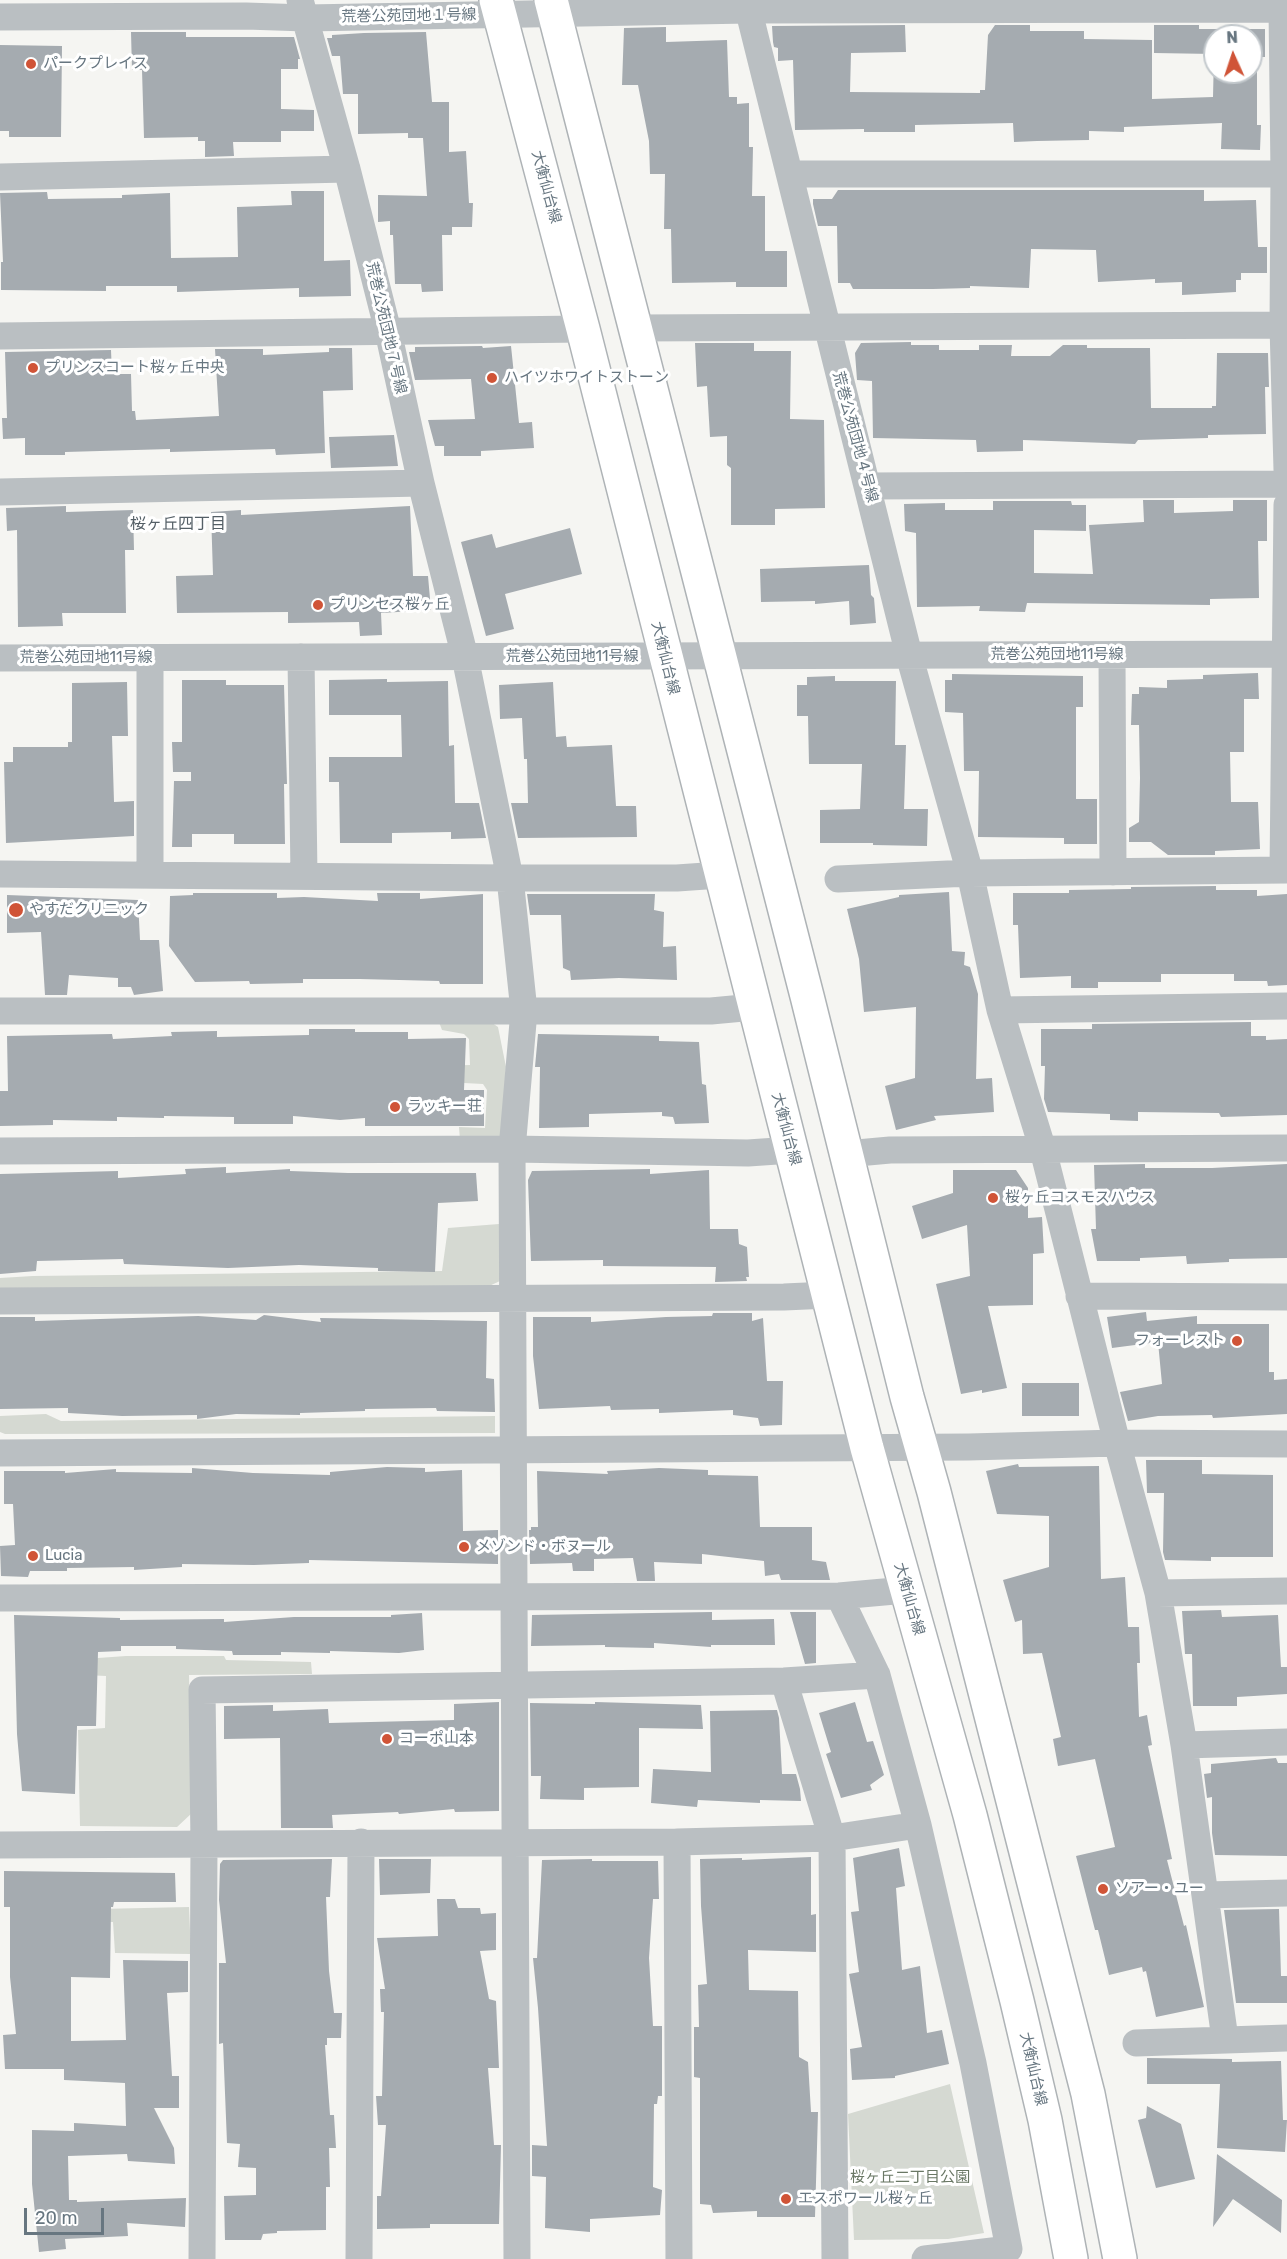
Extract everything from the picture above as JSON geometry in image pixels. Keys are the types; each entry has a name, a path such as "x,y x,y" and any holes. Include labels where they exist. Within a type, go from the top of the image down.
{"main road":[{"path":"553,6 1088,2094 1120,2259"},
{"name":"大衡仙台線","path":"497,7 583,329 664,657 867,1448 970,1815 1045,2120 1071,2259"}],"street":[{"name":"荒巻公苑団地４号線","path":"747,5 909,655 970,873 1000,1010 1043,1150 1117,1443 1158,1593 1184,1745 1225,2039"},
{"name":"荒巻公苑団地１号線","path":"0,17 246,16 303,9 553,6 1285,6"},
{"path":"1285,6 1287,470"},
{"name":"荒巻公苑団地７号線","path":"303,9 388,331 420,483 465,657 510,878 524,1011 512,1149 517,2259"},
{"path":"0,177 347,169"},
{"path":"790,174 1286,174"},
{"path":"636,328 1285,326"},
{"path":"0,336 583,329"},
{"path":"0,492 420,483"},
{"path":"868,486 1287,484"},
{"path":"838,879 970,873 1285,870 1287,505"},
{"name":"荒巻公苑団地11号線","path":"0,658 1285,654"},
{"path":"1112,655 1113,872"},
{"path":"301,657 304,876"},
{"path":"150,658 150,875"},
{"path":"0,874 510,878 677,878 720,875"},
{"path":"0,1011 711,1011 754,1006"},
{"path":"1000,1010 1287,1006"},
{"path":"846,1154 890,1150 1287,1148"},
{"path":"0,1151 512,1149 748,1153 792,1150"},
{"path":"0,1301 829,1295"},
{"path":"1079,1296 1287,1297"},
{"path":"0,1453 921,1448 1117,1443 1287,1444"},
{"path":"0,1598 840,1596 906,1590"},
{"path":"1158,1593 1287,1591"},
{"path":"840,1596 877,1675 918,1825 973,2063 1009,2250 925,2259"},
{"path":"202,2259 204,1844 202,1690 784,1681 877,1675"},
{"path":"784,1681 832,1838 835,2259"},
{"path":"1184,1745 1287,1742"},
{"path":"0,1845 677,1842 832,1838 918,1825"},
{"path":"359,2259 361,1842"},
{"path":"677,1842 679,2259"},
{"path":"1205,1895 1287,1893"},
{"path":"1136,2043 1287,2038"}],"green space":[{"path":"488,1020 498,1027 506,1067 502,1135 493,1139 460,1140 459,1127 485,1128 487,1090 483,1084 426,1081 427,1066 470,1065 469,1039 464,1034 442,1030 439,1022"},
{"path":"499,1224 500,1281 487,1287 0,1291 0,1278 33,1276 442,1271 448,1228"},
{"path":"46,1414 61,1421 495,1416 495,1433 5,1434 0,1432 0,1416"},
{"path":"224,1656 226,1660 311,1662 312,1674 189,1675 192,1813 177,1827 80,1826 78,1730 105,1728 106,1676 66,1674 98,1658"},
{"path":"189,1907 191,1954 115,1953 113,1922 61,1923 54,1910"},
{"name":"桜ヶ丘二丁目公園","path":"950,2084 984,2233 948,2239 854,2240 848,2114"}],"building":[{"path":"905,25 906,52 851,53 850,92 980,93 980,90 985,90 988,35 995,25 1030,25 1030,31 1084,31 1084,39 1152,40 1152,99 1213,97 1213,84 1257,84 1257,125 1261,125 1260,150 1221,149 1222,123 1124,127 1124,132 1089,131 1089,140 1014,142 1013,123 915,125 915,132 864,132 864,129 795,130 793,60 778,61 778,48 774,47 772,26"},
{"path":"1154,25 1199,25 1199,29 1203,29 1203,54 1154,53"},
{"path":"666,27 666,42 727,40 729,97 737,97 737,104 749,103 749,147 753,147 752,196 765,196 765,251 787,251 787,287 736,287 736,282 672,283 671,229 664,229 665,174 650,174 649,141 638,85 622,85 624,28"},
{"path":"1263,29 1265,29 1265,57 1263,57"},
{"path":"131,32 186,32 186,37 294,37 300,59 298,59 298,69 281,69 281,109 314,110 314,131 281,131 281,142 233,142 234,156 205,157 205,141 198,141 198,137 144,138 142,70 132,70"},
{"path":"426,32 432,102 449,102 449,152 466,151 469,203 473,203 472,227 452,227 452,235 442,235 443,291 422,292 421,284 395,284 393,235 390,235 390,221 378,222 378,195 427,196 423,138 408,138 408,133 358,134 358,94 343,94 340,56 332,56 327,38 332,38 332,35 364,33"},
{"path":"0,45 62,46 61,137 9,137 9,131 0,131"},
{"path":"838,190 1204,190 1204,201 1256,200 1258,247 1267,247 1267,273 1241,273 1241,280 1236,280 1236,292 1182,295 1182,282 1155,283 1155,279 1098,282 1096,250 1031,249 1029,288 970,286 970,288 933,289 853,289 850,283 838,283 837,226 818,226 813,204 813,199 832,199"},
{"path":"291,191 324,191 324,261 350,260 351,296 299,297 299,288 177,292 177,286 106,286 106,291 1,290 1,262 3,262 0,193 47,192 48,199 122,198 122,195 170,193 171,258 238,257 237,207 292,205"},
{"path":"911,342 911,345 939,345 939,350 979,350 979,345 1012,345 1011,356 1050,356 1063,345 1087,345 1087,348 1150,348 1151,408 1212,408 1216,406 1217,353 1268,353 1269,387 1265,387 1266,434 1138,440 1135,444 1023,440 1023,451 977,452 976,440 873,438 872,381 857,380 855,353 861,343"},
{"path":"695,343 754,343 754,351 791,351 790,419 824,420 825,508 775,509 775,525 731,525 731,468 727,465 727,436 710,437 707,386 697,387"},
{"path":"482,346 483,348 511,346 519,423 532,422 534,448 481,451 481,456 444,456 444,446 435,446 428,420 475,419 471,379 415,380 409,352 415,352 415,347"},
{"path":"329,348 352,348 353,390 323,391 325,453 276,455 275,449 170,452 170,449 25,455 25,438 3,439 2,418 7,418 5,352 111,350 112,374 131,374 132,411 135,411 136,420 219,416 215,349 263,349 263,355 329,352"},
{"path":"394,435 398,466 331,468 329,437"},
{"path":"1143,500 1174,500 1174,513 1233,511 1233,500 1267,500 1267,541 1258,541 1259,598 1210,599 1210,605 1027,603 1025,612 979,611 980,606 917,607 916,533 905,531 904,504 945,503 945,510 993,510 993,501 1071,501 1072,505 1086,505 1086,531 1034,530 1034,573 1093,574 1089,525 1144,522"},
{"path":"66,506 66,512 133,510 134,550 125,550 126,613 62,613 63,626 18,627 17,530 7,531 6,508"},
{"path":"410,506 413,576 428,576 431,610 381,613 382,635 360,636 359,622 288,623 288,612 177,613 176,576 213,575 211,512 241,510 241,515"},
{"path":"570,528 582,574 505,594 514,629 486,636 461,542 492,534 496,548"},
{"path":"869,565 876,623 850,625 849,601 815,604 815,601 761,602 760,569"},
{"path":"1258,673 1259,699 1244,699 1244,752 1230,752 1231,802 1258,802 1260,849 1215,851 1215,855 1168,855 1151,842 1129,842 1129,828 1139,822 1140,778 1139,725 1131,725 1132,694 1139,694 1139,687 1167,688 1167,680 1203,679 1203,675"},
{"path":"952,674 1083,676 1083,707 1076,707 1076,799 1097,799 1097,844 1064,844 1064,838 978,837 979,771 964,771 963,713 945,712 945,680 952,680"},
{"path":"835,676 835,681 896,681 895,745 906,745 904,809 928,809 927,846 820,843 820,810 860,809 862,764 809,764 808,716 797,716 797,685 807,685 807,677"},
{"path":"387,679 387,682 448,681 449,746 454,745 455,803 479,803 486,838 451,839 451,832 392,833 392,843 340,843 339,782 329,782 329,757 402,757 401,715 329,715 329,680"},
{"path":"182,680 226,680 226,685 284,685 287,784 284,784 285,844 234,844 234,834 192,834 192,847 172,847 174,781 191,781 191,772 173,772 172,742 182,742"},
{"path":"127,682 128,736 112,736 114,802 134,801 134,836 6,843 4,762 13,762 13,747 68,747 68,742 72,742 72,683"},
{"path":"553,682 556,737 566,736 567,747 612,745 616,806 636,806 637,837 518,838 511,803 528,803 527,759 524,759 522,718 500,719 499,685"},
{"path":"1216,886 1216,890 1257,890 1257,896 1287,894 1287,985 1268,986 1267,981 1234,981 1234,974 1161,974 1161,982 1098,982 1098,988 1071,988 1071,976 1020,978 1018,925 1013,925 1013,893 1069,893 1069,890 1131,889 1131,887"},
{"path":"949,892 952,951 965,952 964,965 970,967 978,994 976,1079 992,1078 994,1112 934,1116 936,1120 896,1130 885,1086 915,1078 916,1007 864,1012 859,959 847,909 899,897 899,895"},
{"path":"193,893 277,893 277,898 304,897 378,901 377,893 420,893 420,899 483,894 483,984 360,979 303,979 303,983 250,984 249,981 195,982 169,946 170,896 193,895"},
{"path":"527,894 655,894 654,910 664,912 663,947 676,946 677,980 619,978 571,980 570,971 563,968 561,915 530,915"},
{"path":"7,895 138,900 140,940 159,940 163,991 134,995 131,987 118,987 118,978 69,975 67,995 45,995 41,932 7,933"},
{"path":"1251,1022 1251,1036 1266,1036 1266,1040 1287,1039 1287,1115 1221,1117 1219,1113 1138,1112 1138,1121 1110,1120 1110,1114 1048,1112 1044,1099 1045,1066 1041,1066 1041,1029 1092,1029 1092,1024"},
{"path":"309,1029 408,1032 408,1039 466,1038 464,1090 484,1090 484,1126 365,1126 365,1118 340,1120 293,1116 293,1124 234,1124 234,1117 164,1116 164,1118 117,1117 117,1121 53,1120 53,1125 0,1126 0,1091 8,1091 7,1036 112,1034 113,1039 172,1036 171,1032 217,1031 217,1037 309,1035"},
{"path":"538,1034 659,1036 659,1041 699,1042 702,1084 706,1085 709,1123 675,1124 673,1117 662,1116 662,1112 589,1114 589,1127 539,1128 540,1067 535,1067"},
{"path":"1145,1164 1145,1168 1212,1168 1287,1164 1287,1258 1229,1259 1229,1262 1187,1264 1186,1256 1140,1258 1140,1261 1097,1261 1091,1229 1096,1229 1094,1165"},
{"path":"226,1167 226,1173 290,1169 290,1171 348,1173 476,1173 478,1201 438,1203 435,1272 378,1271 378,1268 299,1265 228,1268 124,1264 123,1259 37,1261 36,1271 0,1274 0,1174 118,1171 118,1178 186,1174 185,1169"},
{"path":"650,1169 650,1174 709,1170 710,1229 738,1229 739,1244 747,1247 749,1277 746,1277 747,1281 715,1282 716,1267 603,1266 603,1260 531,1261 528,1180 532,1171"},
{"path":"953,1170 1016,1170 1028,1188 1028,1218 1042,1217 1044,1253 1033,1254 1033,1305 988,1306 1007,1388 982,1393 982,1390 961,1394 936,1284 970,1276 967,1225 922,1239 912,1206 953,1193"},
{"path":"1146,1312 1147,1321 1197,1316 1197,1324 1269,1324 1269,1372 1274,1372 1274,1380 1287,1379 1287,1414 1213,1418 1212,1415 1158,1416 1128,1421 1120,1392 1162,1384 1158,1342 1112,1348 1107,1317"},
{"path":"713,1313 752,1313 752,1321 763,1318 767,1381 783,1381 782,1425 760,1426 758,1418 733,1415 733,1410 659,1413 659,1409 611,1410 610,1406 539,1409 533,1356 533,1317 591,1317 591,1322 712,1316"},
{"path":"264,1315 321,1322 320,1318 487,1321 486,1378 494,1379 495,1412 437,1411 436,1408 365,1409 365,1411 300,1413 300,1415 236,1414 197,1419 197,1415 122,1416 68,1413 68,1408 0,1409 0,1317 35,1317 35,1321 198,1316 256,1320"},
{"path":"1022,1383 1079,1383 1079,1416 1022,1416"},
{"path":"1146,1460 1202,1460 1202,1474 1273,1475 1273,1557 1211,1557 1211,1561 1165,1560 1163,1552 1164,1493 1147,1493"},
{"path":"1018,1464 1019,1467 1099,1466 1101,1579 1125,1577 1128,1627 1139,1627 1140,1663 1137,1663 1139,1717 1147,1715 1152,1745 1148,1746 1172,1859 1167,1860 1184,1926 1186,1925 1204,2007 1156,2017 1146,1971 1143,1972 1142,1967 1109,1975 1076,1856 1115,1847 1095,1759 1058,1766 1053,1739 1061,1737 1042,1653 1023,1654 1022,1620 1015,1622 1003,1580 1049,1567 1049,1516 997,1514 986,1471"},
{"path":"387,1467 425,1468 425,1472 462,1470 463,1531 498,1530 498,1564 309,1560 309,1563 254,1565 182,1564 182,1567 134,1570 134,1567 67,1568 67,1571 30,1571 28,1577 1,1576 0,1546 15,1545 13,1504 4,1504 4,1471 65,1471 65,1473 116,1469 116,1472 192,1473 192,1468 253,1473 330,1475 330,1472"},
{"path":"659,1468 708,1470 708,1475 758,1476 760,1527 812,1527 812,1560 826,1562 830,1580 781,1580 779,1574 765,1576 764,1561 702,1554 702,1564 654,1562 655,1581 637,1581 633,1558 594,1559 594,1571 573,1571 572,1563 530,1564 529,1530 531,1527 538,1527 537,1471 608,1474 607,1471"},
{"path":"1221,1610 1222,1617 1278,1615 1281,1667 1287,1667 1287,1694 1237,1697 1237,1706 1193,1706 1192,1654 1185,1654 1182,1611"},
{"path":"712,1612 712,1620 774,1619 775,1645 711,1645 711,1647 654,1643 654,1648 605,1647 605,1645 531,1646 532,1615"},
{"path":"790,1612 816,1612 816,1663 805,1664"},
{"path":"422,1613 424,1650 399,1653 330,1651 330,1653 281,1652 281,1655 233,1655 232,1651 176,1649 176,1646 121,1646 121,1651 98,1652 96,1726 77,1726 75,1794 22,1791 17,1734 14,1615 120,1618 120,1620 224,1619 224,1622 294,1617 391,1617 391,1615"},
{"path":"499,1702 499,1811 455,1812 454,1809 399,1814 398,1812 332,1815 333,1828 281,1828 280,1738 224,1739 224,1706 273,1705 273,1711 328,1709 329,1723 454,1720 454,1704"},
{"path":"595,1702 701,1705 703,1729 639,1728 639,1787 584,1788 584,1800 540,1799 541,1776 531,1776 530,1703 595,1704"},
{"path":"855,1702 867,1742 873,1741 884,1775 870,1785 872,1790 841,1798 826,1754 831,1752 819,1713"},
{"path":"777,1710 782,1774 796,1774 801,1801 760,1800 760,1803 698,1800 697,1807 651,1803 653,1769 711,1772 710,1711"},
{"path":"1276,1758 1278,1763 1287,1763 1287,1856 1215,1855 1212,1833 1212,1797 1207,1798 1204,1774 1211,1773 1211,1764"},
{"path":"899,1848 905,1886 896,1888 902,1970 920,1966 927,2033 942,2030 949,2064 895,2076 895,2078 852,2080 850,2049 862,2047 849,1974 859,1972 851,1912 859,1911 853,1858"},
{"path":"811,1857 811,1915 816,1914 816,1952 748,1950 749,1990 798,1991 799,2057 808,2062 811,2112 818,2112 815,2217 757,2217 757,2211 713,2213 711,2205 700,2204 700,2078 694,2077 694,2027 699,2027 698,1985 707,1984 700,1859"},
{"path":"332,1859 330,1897 326,1897 329,1971 334,2013 342,2013 341,2038 327,2038 327,2045 325,2045 330,2115 334,2115 336,2148 329,2148 330,2187 326,2187 326,2230 277,2231 277,2233 263,2234 261,2240 225,2240 224,2196 256,2195 256,2168 238,2167 240,2144 227,2143 223,2043 219,2044 219,1963 226,1963 219,1900 220,1864 223,1860"},
{"path":"379,1859 431,1859 430,1893 380,1895"},
{"path":"592,1859 592,1861 658,1861 659,1899 653,1899 649,1958 653,2026 662,2026 662,2096 658,2096 657,2104 654,2104 653,2187 662,2190 660,2215 590,2219 590,2232 545,2228 546,2177 532,2176 532,2145 547,2146 533,1958 537,1958 542,1860"},
{"path":"4,1871 175,1873 176,1902 114,1902 111,1907 110,1978 71,1977 71,2041 126,2040 123,1960 188,1961 188,1992 167,1993 172,2076 179,2076 179,2108 154,2108 174,2148 175,2164 128,2161 127,2154 68,2156 69,2200 77,2200 77,2202 186,2198 185,2227 127,2223 128,2236 65,2239 66,2249 39,2252 32,2184 32,2130 74,2131 74,2123 126,2126 125,2083 64,2080 64,2069 5,2069 3,2035 16,2034 10,1977 10,1907 4,1907"},
{"path":"437,1899 455,1899 458,1908 480,1908 481,1914 496,1913 496,1950 480,1951 489,1999 496,2001 499,2068 488,2068 494,2145 501,2145 499,2224 430,2224 430,2228 377,2229 377,2196 381,2196 386,2125 378,2125 376,2096 382,2096 384,2012 381,2012 380,1989 385,1989 377,1938 438,1936"},
{"path":"1279,1909 1281,1976 1287,1976 1287,2003 1236,2003 1224,1910"},
{"path":"1147,2058 1232,2059 1232,2062 1281,2061 1283,2120 1287,2120 1285,2152 1217,2148 1220,2084 1147,2084"},
{"path":"1147,2106 1181,2124 1195,2179 1156,2188 1138,2120 1146,2118"},
{"path":"1217,2154 1282,2200 1281,2233 1233,2199 1213,2227"}],"place":[{"name":"パークプレイス","path":"31,64"},
{"name":"プリンスコート桜ヶ丘中央","path":"33,368"},
{"name":"ハイツホワイトストーン","path":"492,378"},
{"name":"プリンセス桜ヶ丘","path":"318,605"},
{"name":"やすだクリニック","path":"16,910"},
{"name":"ラッキー荘","path":"395,1107"},
{"name":"桜ヶ丘コスモスハウス","path":"993,1198"},
{"name":"フォーレスト","path":"1237,1341"},
{"name":"メゾンド・ボヌール","path":"464,1547"},
{"name":"Lucia","path":"33,1556"},
{"name":"コーポ山本","path":"387,1739"},
{"name":"ソアー・ユー","path":"1103,1889"},
{"name":"エスポワール桜ヶ丘","path":"786,2199"}],"district":[{"name":"桜ヶ丘四丁目","path":"178,524"}]}
